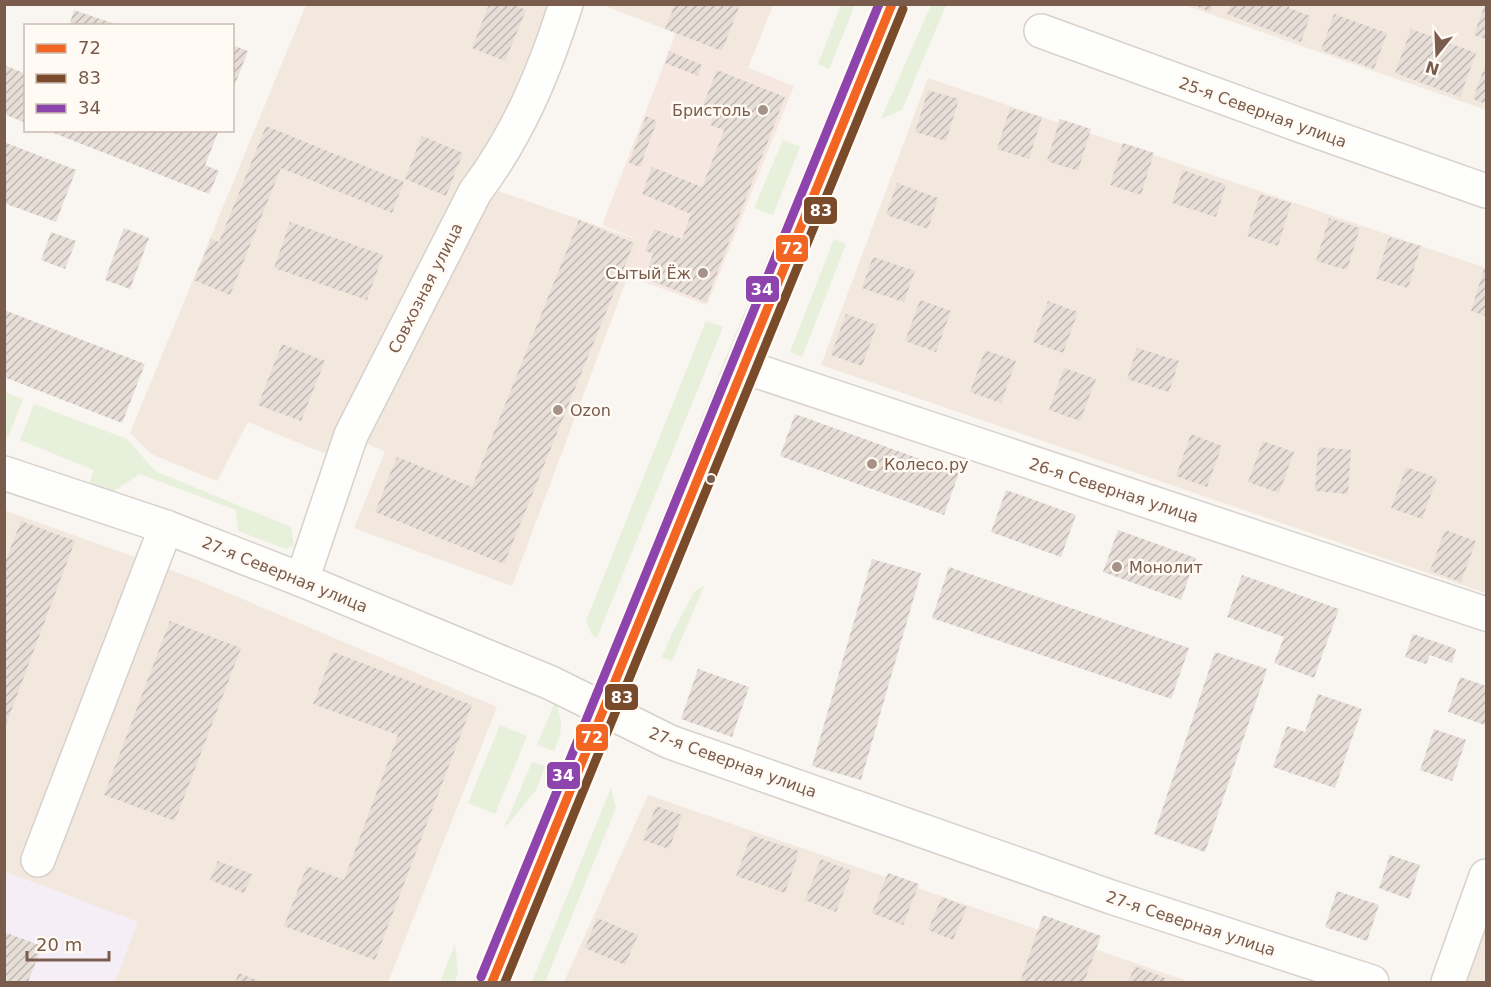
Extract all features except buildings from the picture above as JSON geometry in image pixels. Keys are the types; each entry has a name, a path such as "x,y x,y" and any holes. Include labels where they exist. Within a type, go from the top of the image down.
{"main road":[{"path":"492,982 892,4"}],"street":[{"name":"Совхозная улица","path":"302,580 351,435 464,212 513,135 547,59 566,4"},
{"name":"25-я Северная улица","path":"1041,30 1486,191"},
{"name":"26-я Северная улица","path":"742,366 1486,614"},
{"name":"27-я Северная улица","path":"6,477 166,527 302,580 551,683 670,742 1112,897 1372,982"},
{"path":"38,860 166,527"},
{"path":"1448,982 1486,876"}],"shaded area":[{"path":"306,5 560,5 457,208 326,454 248,422 217,481 151,454 130,433"},
{"path":"603,5 773,5 748,68 674,38 675,33"},
{"path":"1184,5 1486,5 1486,110"},
{"path":"674,38 794,86 707,305 628,276 641,241 602,225"},
{"path":"928,78 1486,268 1486,593 821,365"},
{"path":"490,188 641,241 512,586 354,528 385,452 362,441"},
{"path":"4,510 195,579 497,707 388,982 5,982"},
{"path":"648,795 1190,982 564,982"},
{"path":"4,871 138,922 115,982 5,982"},
{"path":"1486,923 1486,982 1465,982"}],"green space":[{"path":"841,5 855,5 829,69 818,64"},
{"path":"931,5 946,5 902,110 881,119"},
{"path":"783,140 800,147 773,215 754,208"},
{"path":"834,239 846,244 802,357 790,352"},
{"path":"706,321 723,327 597,638 591,633 586,621"},
{"path":"5,392 23,399 8,437 5,435"},
{"path":"34,404 127,439 155,471 291,527 294,545 286,549 238,531 236,510 140,474 108,495 87,488 94,470 20,440"},
{"path":"704,586 672,661 662,657 695,591"},
{"path":"555,702 561,727 554,751 537,745"},
{"path":"500,725 527,736 495,814 468,803"},
{"path":"532,762 545,766 536,790 503,830"},
{"path":"611,788 616,808 545,982 532,982"},
{"path":"455,944 458,973 455,982 440,982"}],"transit line":[{"name":"34","path":"481,977 879,4"},
{"name":"72","path":"492,982 892,4"},
{"name":"83","path":"505,982 903,9"}],"place":[{"name":"Бристоль","path":"763,110"},
{"name":"Сытый Ёж","path":"703,273"},
{"name":"Ozon","path":"558,410"},
{"name":"Колесо.ру","path":"872,464"},
{"name":"Монолит","path":"1117,567"}]}
